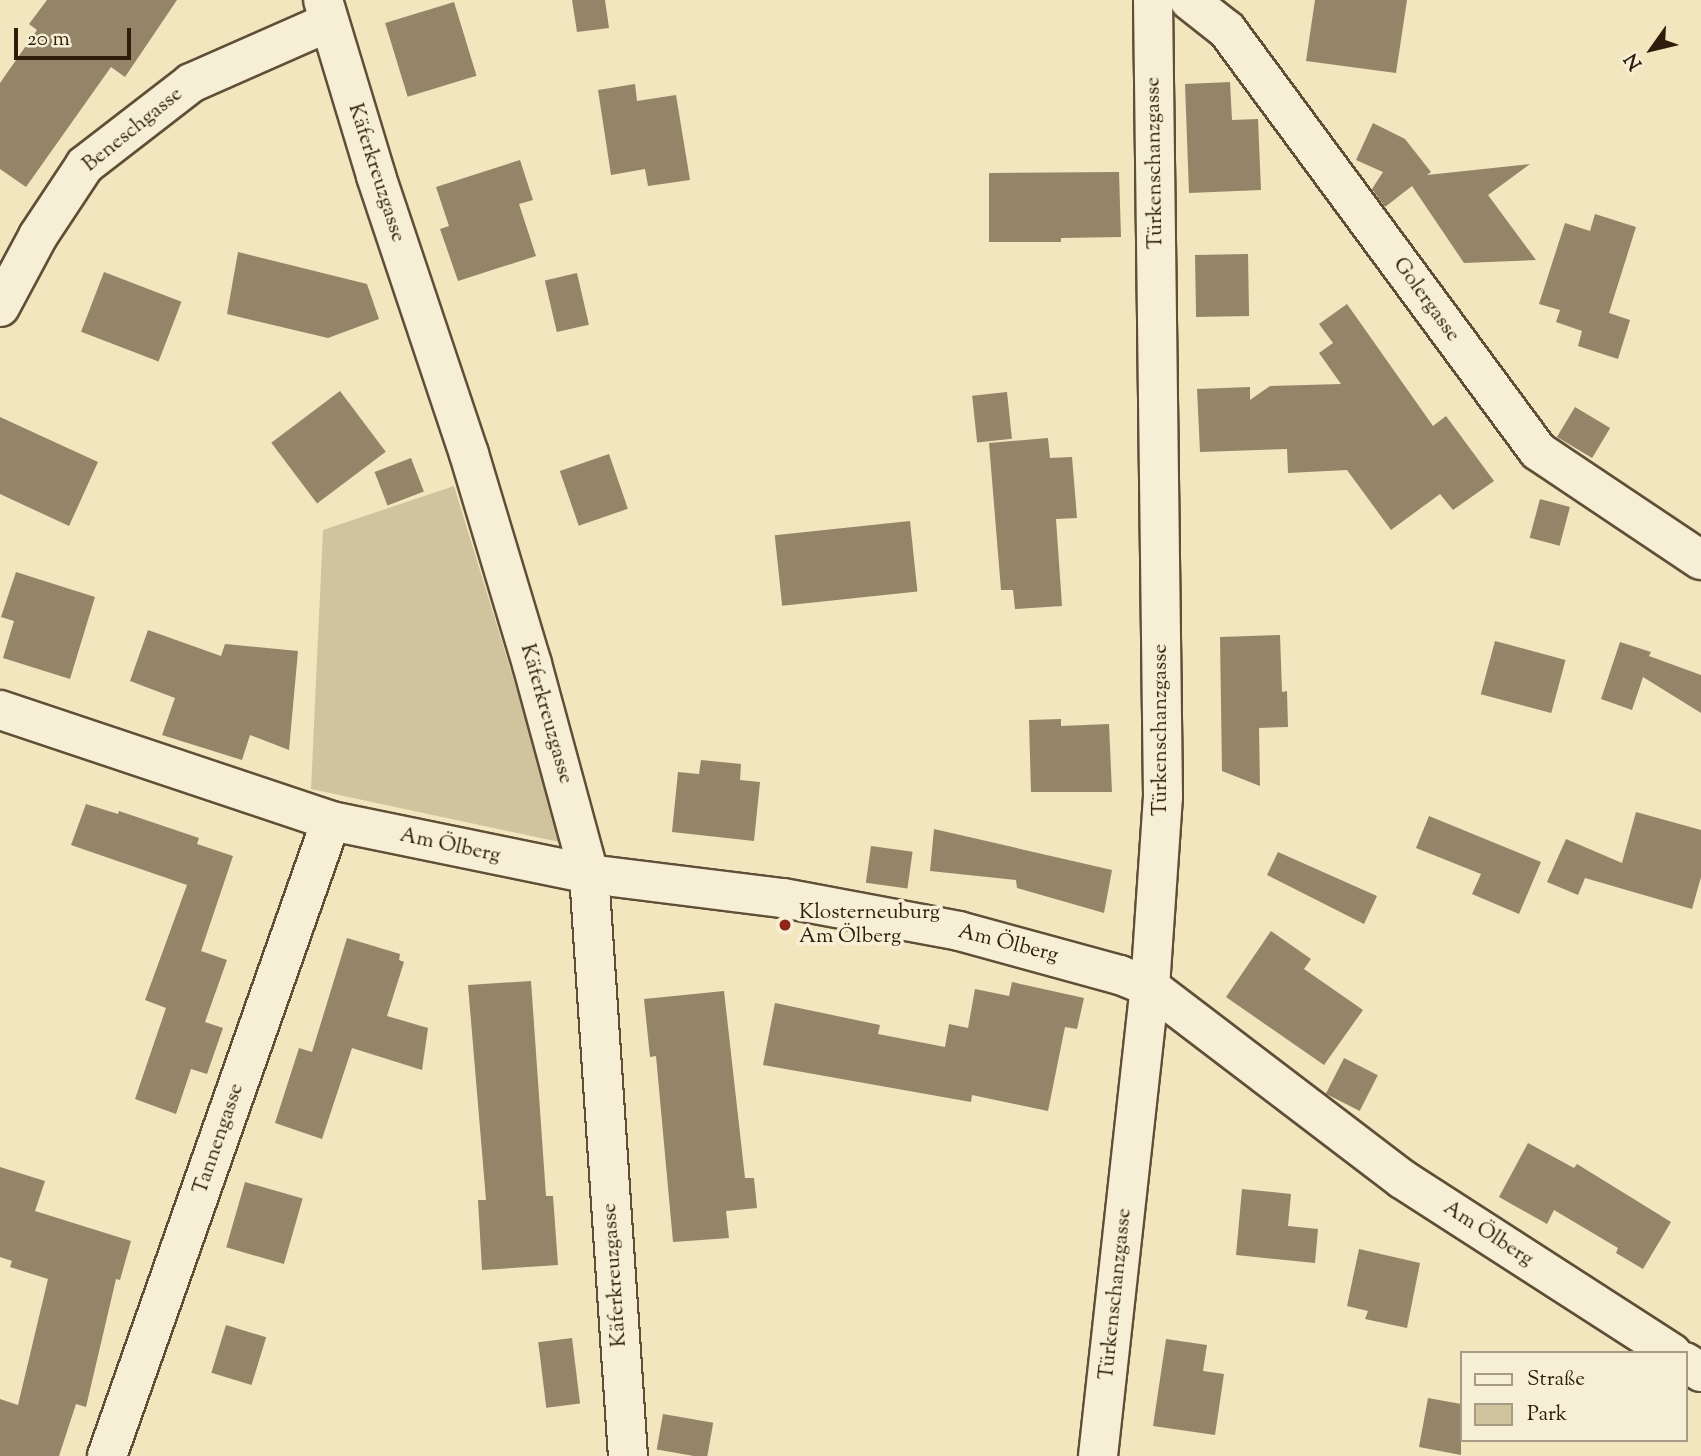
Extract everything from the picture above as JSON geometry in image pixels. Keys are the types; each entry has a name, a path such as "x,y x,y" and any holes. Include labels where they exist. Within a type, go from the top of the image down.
{"street":[{"name":"Türkenschanzgasse","path":"1098,1456 1150,988 1163,796 1153,0"},
{"name":"Golergasse","path":"1189,0 1227,30 1538,451 1701,560"},
{"name":"Beneschgasse","path":"0,307 38,236 85,164 191,83 325,11"},
{"name":"Käferkreuzgasse","path":"325,11 469,454 533,664 589,874 628,1456"},
{"name":"Am Ölberg","path":"0,710 331,821 589,874 783,898 959,931 1076,962 1150,988 1402,1179 1669,1351"},
{"name":"Tannengasse","path":"107,1456 331,821"}],"green space":[{"path":"454,486 564,843 311,789 323,530"}],"building":[{"path":"47,0 177,0 125,77 111,67 26,187 0,169 0,83 37,30 29,24"},
{"path":"572,0 605,0 609,28 577,32"},
{"path":"1315,0 1407,0 1396,73 1306,61"},
{"path":"454,2 477,76 408,97 385,23"},
{"path":"1230,82 1232,120 1258,119 1261,190 1189,193 1185,84"},
{"path":"635,84 637,101 676,95 690,180 648,186 645,169 611,175 598,90"},
{"path":"1373,123 1405,139 1431,172 1427,175 1530,164 1488,195 1536,260 1464,263 1412,186 1385,207 1372,189 1383,172 1356,160"},
{"path":"520,160 533,200 519,204 536,256 458,281 440,229 449,226 436,187"},
{"path":"1119,172 1121,237 1061,238 1061,242 989,242 989,173"},
{"path":"1595,214 1636,227 1609,313 1630,320 1618,359 1578,346 1582,331 1556,322 1560,310 1539,304 1565,223 1590,231"},
{"path":"238,252 367,284 379,319 328,338 227,314"},
{"path":"1248,254 1249,316 1196,317 1195,255"},
{"path":"104,272 181,302 159,361 81,332"},
{"path":"577,273 589,325 557,332 545,280"},
{"path":"1347,304 1433,426 1446,416 1494,481 1453,510 1440,494 1391,530 1347,470 1288,473 1287,449 1200,452 1197,389 1250,387 1250,400 1270,386 1341,384 1319,353 1333,343 1319,324"},
{"path":"340,391 386,452 317,503 271,443"},
{"path":"1007,392 1012,439 977,442 972,396"},
{"path":"1575,407 1610,428 1592,458 1557,437"},
{"path":"0,417 98,462 69,526 0,494"},
{"path":"1048,438 1050,458 1072,457 1077,518 1056,519 1062,606 1015,609 1013,590 1001,590 989,443"},
{"path":"609,454 628,509 579,526 560,471"},
{"path":"411,458 424,492 387,506 375,472"},
{"path":"1540,499 1570,507 1560,546 1530,538"},
{"path":"910,521 917,592 782,606 775,535"},
{"path":"16,572 95,597 70,679 3,658 14,621 1,617"},
{"path":"148,630 221,656 225,644 298,651 289,750 250,735 242,760 162,735 175,698 130,681"},
{"path":"1280,635 1282,692 1287,691 1288,727 1259,728 1260,786 1222,771 1220,637"},
{"path":"1495,641 1566,660 1551,713 1481,694"},
{"path":"1620,642 1651,652 1649,656 1701,675 1701,713 1643,677 1632,710 1601,699"},
{"path":"1061,719 1061,726 1109,724 1112,792 1031,792 1029,720"},
{"path":"701,760 741,764 740,780 760,782 754,841 672,832 678,772 699,774"},
{"path":"86,804 118,814 119,811 199,838 197,844 233,856 201,951 227,960 205,1022 223,1028 207,1074 191,1069 176,1114 135,1099 166,1008 145,1000 187,885 71,845"},
{"path":"1636,812 1701,830 1701,877 1692,909 1585,878 1578,895 1547,882 1566,839 1622,863"},
{"path":"1429,816 1541,862 1519,914 1472,894 1481,874 1416,848"},
{"path":"934,829 1112,870 1104,913 1017,888 1016,880 930,871"},
{"path":"871,846 913,852 907,888 866,883"},
{"path":"1278,852 1377,896 1364,924 1267,875"},
{"path":"1271,931 1311,959 1304,969 1363,1010 1324,1065 1226,997"},
{"path":"347,938 400,954 399,960 404,962 387,1016 428,1028 422,1070 352,1048 322,1139 275,1123 299,1048 312,1052"},
{"path":"531,981 546,1196 553,1196 558,1265 482,1270 478,1200 486,1200 468,985"},
{"path":"1012,982 1084,998 1077,1029 1065,1027 1048,1111 972,1095 971,1102 763,1065 775,1003 880,1025 878,1034 945,1047 949,1024 968,1028 975,989 1009,996"},
{"path":"724,991 745,1178 754,1178 757,1208 726,1211 729,1238 673,1242 656,1056 650,1057 644,999"},
{"path":"1344,1058 1378,1075 1360,1111 1326,1094"},
{"path":"1528,1143 1574,1168 1577,1164 1671,1222 1643,1269 1616,1253 1618,1248 1554,1210 1547,1224 1499,1197"},
{"path":"0,1167 45,1181 35,1211 131,1241 120,1280 116,1279 86,1407 76,1404 59,1456 0,1456 0,1399 18,1405 48,1279 10,1267 12,1261 0,1257"},
{"path":"245,1182 303,1199 284,1264 226,1247"},
{"path":"1242,1189 1291,1194 1288,1226 1318,1229 1315,1263 1236,1255"},
{"path":"1359,1249 1420,1263 1407,1328 1365,1319 1368,1311 1347,1306"},
{"path":"226,1325 266,1337 252,1385 211,1373"},
{"path":"572,1338 580,1404 546,1408 538,1342"},
{"path":"1166,1339 1207,1345 1203,1371 1224,1374 1215,1435 1153,1426"},
{"path":"1428,1398 1460,1404 1461,1455 1419,1447"},
{"path":"663,1414 713,1423 707,1456 657,1449"}],"place":[{"name":"Klosterneuburg Am Ölberg","path":"785,925"}]}
